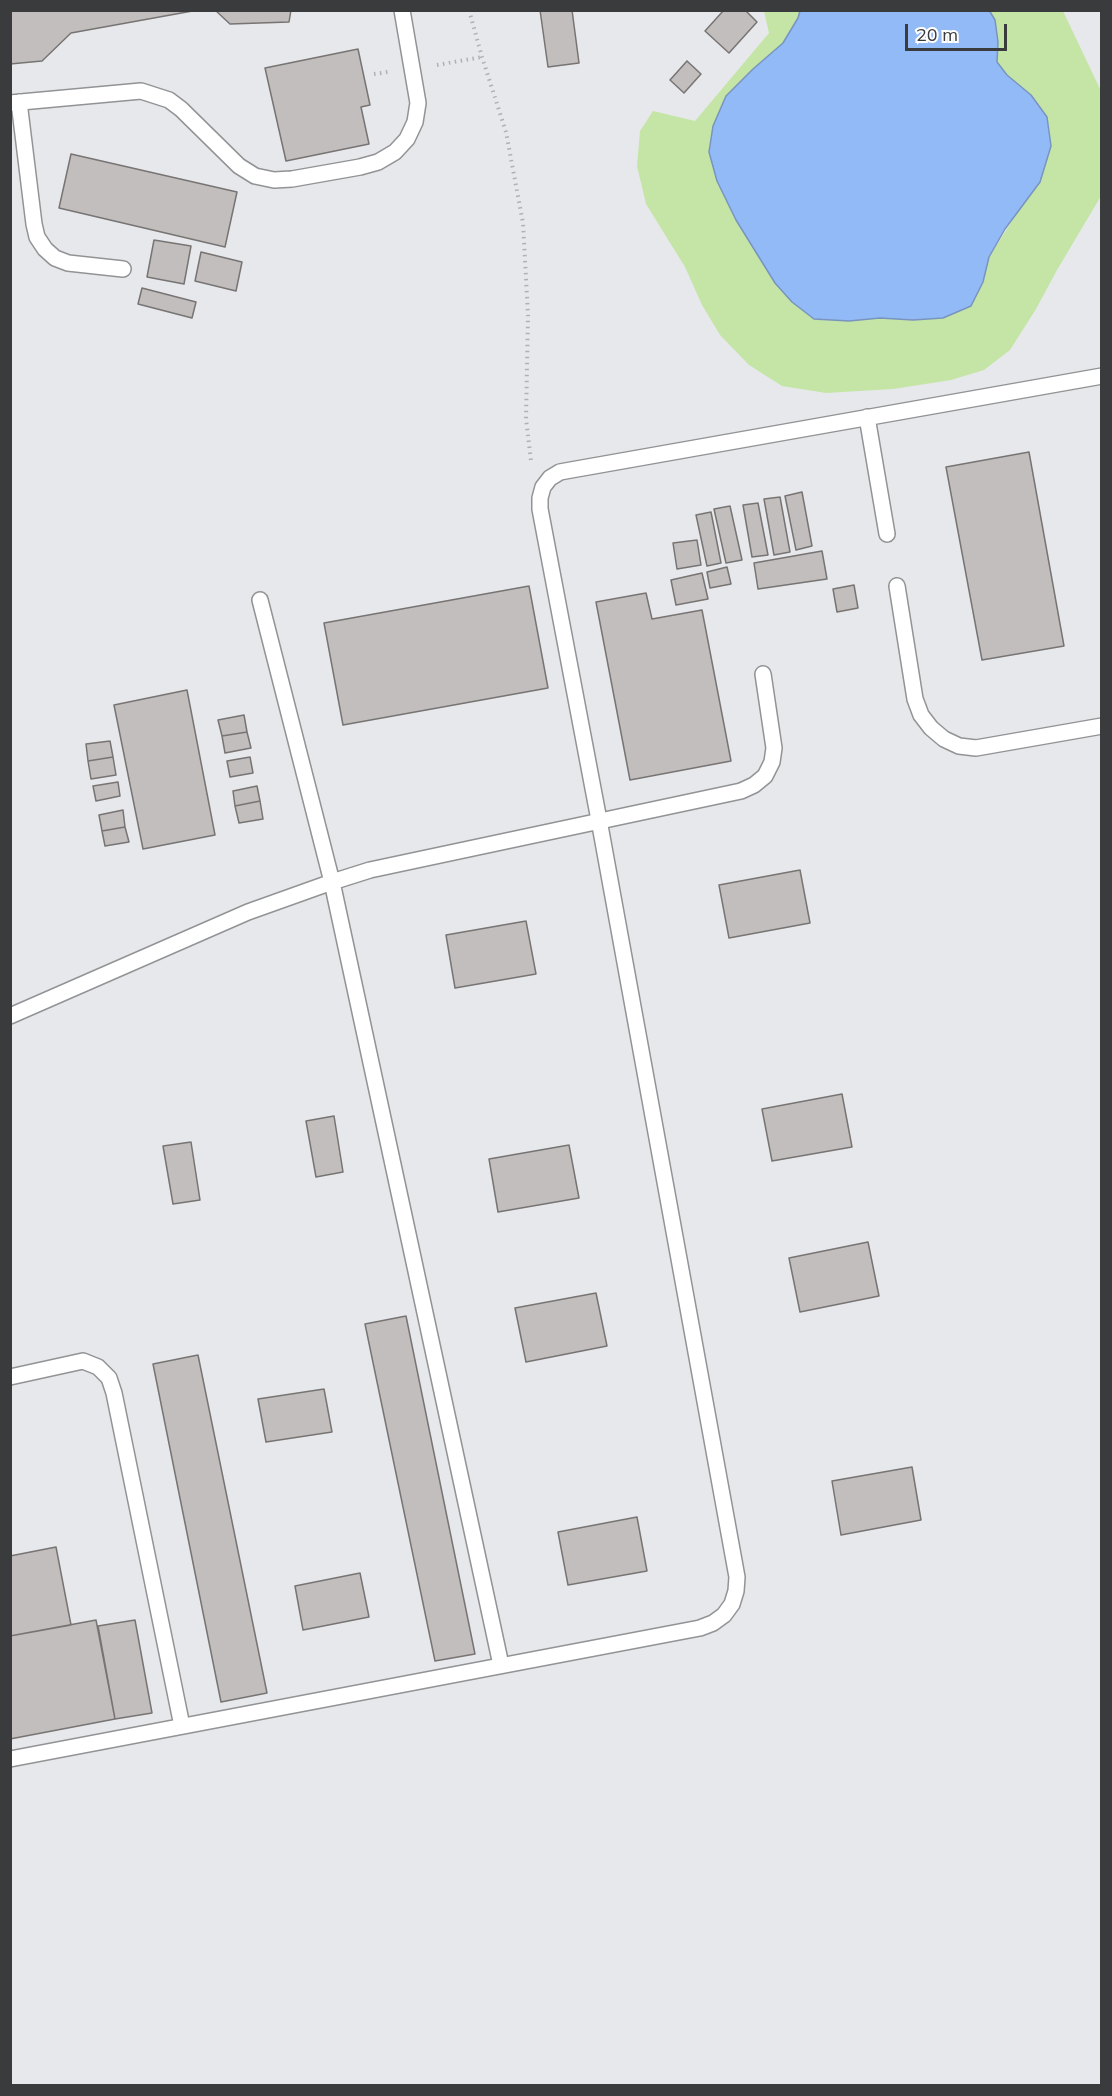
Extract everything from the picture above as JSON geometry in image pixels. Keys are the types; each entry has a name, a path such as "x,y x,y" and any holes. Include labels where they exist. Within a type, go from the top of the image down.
{"lane":[{"path":"123,269 68,262 55,258 37,237 15,102 141,91 169,100 182,109 239,166 255,176 274,180 292,179 360,167 378,162 395,152 407,139 416,122 418,103 402,10"},
{"path":"10,1759 706,1626 724,1615 732,1604 736,1591 736,1577 599,820 540,509 543,487 550,478 560,472 1101,376"},
{"path":"867,417 887,534"},
{"path":"897,586 915,699 921,715 931,729 944,739 959,746 976,748 1101,726"},
{"path":"260,600 332,882 501,1665"},
{"path":"10,1016 248,912 370,870 741,791 754,785 765,776 772,762 774,748 763,674"},
{"path":"10,1377 83,1361 98,1367 109,1378 114,1393 182,1726"}],"path":[{"path":"469,10 506,132 523,223 528,315 526,419 528,446 540,498"}],"green space":[{"path":"764,11 800,11 783,43 753,69 709,152 717,181 736,220 775,283 849,321 880,318 913,320 983,282 989,257 1019,210 1051,146 1047,117 1031,95 1007,75 997,62 998,42 995,20 989,11 1063,11 1101,91 1101,196 1010,350 984,370 951,380 893,389 826,393 782,386 749,365 720,335 702,305 685,267 646,204 637,166 640,131 653,111 695,121 769,33"}],"water":[{"path":"989,10 995,20 998,42 997,62 1007,75 1031,95 1047,117 1051,146 1040,182 1005,229 989,257 983,282 971,306 943,318 913,320 880,318 849,321 814,319 792,302 775,283 736,220 717,181 709,152 713,126 726,96 783,43 800,11"}],"building":[{"path":"10,10 198,10 71,33 42,61 10,64"},
{"path":"215,10 291,10 289,22 230,24"},
{"path":"540,10 572,10 579,63 548,67"},
{"path":"724,10 745,10 757,22 729,53 705,31"},
{"path":"358,49 370,105 361,107 369,144 286,161 265,68"},
{"path":"687,61 701,74 684,93 670,80"},
{"path":"71,154 237,192 225,247 59,208"},
{"path":"154,240 191,246 184,284 147,277"},
{"path":"201,252 242,262 236,291 195,281"},
{"path":"142,288 196,302 192,318 138,304"},
{"path":"1029,452 1064,646 982,660 946,467"},
{"path":"802,492 812,546 796,550 785,496"},
{"path":"780,497 790,552 774,555 764,499"},
{"path":"758,503 768,555 752,557 743,505"},
{"path":"730,506 742,560 726,563 714,509"},
{"path":"711,512 721,563 707,566 696,515"},
{"path":"697,540 701,565 677,569 673,543"},
{"path":"822,551 827,579 758,589 754,563"},
{"path":"727,567 731,584 710,588 707,572"},
{"path":"702,573 708,599 676,605 671,580"},
{"path":"854,585 858,608 837,612 833,589"},
{"path":"529,586 548,688 343,725 324,623"},
{"path":"646,593 652,619 702,610 731,761 630,780 596,602"},
{"path":"187,690 215,835 143,849 114,705"},
{"path":"244,715 247,732 222,736 218,720"},
{"path":"247,732 251,748 225,753 222,736"},
{"path":"110,741 113,757 88,761 86,744"},
{"path":"113,757 116,775 91,779 88,761"},
{"path":"250,757 253,773 230,777 227,761"},
{"path":"118,782 120,796 96,801 93,786"},
{"path":"257,786 260,801 235,806 233,791"},
{"path":"260,801 263,819 239,823 235,806"},
{"path":"123,810 125,827 102,831 99,815"},
{"path":"125,827 129,842 105,846 102,831"},
{"path":"800,870 810,923 729,938 719,885"},
{"path":"526,921 536,974 455,988 446,935"},
{"path":"842,1094 852,1147 772,1161 762,1109"},
{"path":"334,1116 343,1172 316,1177 306,1121"},
{"path":"191,1142 200,1200 173,1204 163,1146"},
{"path":"569,1145 579,1198 498,1212 489,1159"},
{"path":"868,1242 879,1296 800,1312 789,1258"},
{"path":"596,1293 607,1346 526,1362 515,1308"},
{"path":"406,1316 475,1654 435,1661 365,1324"},
{"path":"198,1355 267,1693 221,1702 153,1364"},
{"path":"324,1389 332,1432 266,1442 258,1399"},
{"path":"912,1467 921,1520 841,1535 832,1481"},
{"path":"637,1517 647,1571 568,1585 558,1532"},
{"path":"56,1547 71,1625 10,1636 10,1556"},
{"path":"360,1573 369,1617 303,1630 295,1586"},
{"path":"96,1620 115,1719 10,1739 10,1636"},
{"path":"135,1620 152,1713 115,1719 98,1626"}]}
